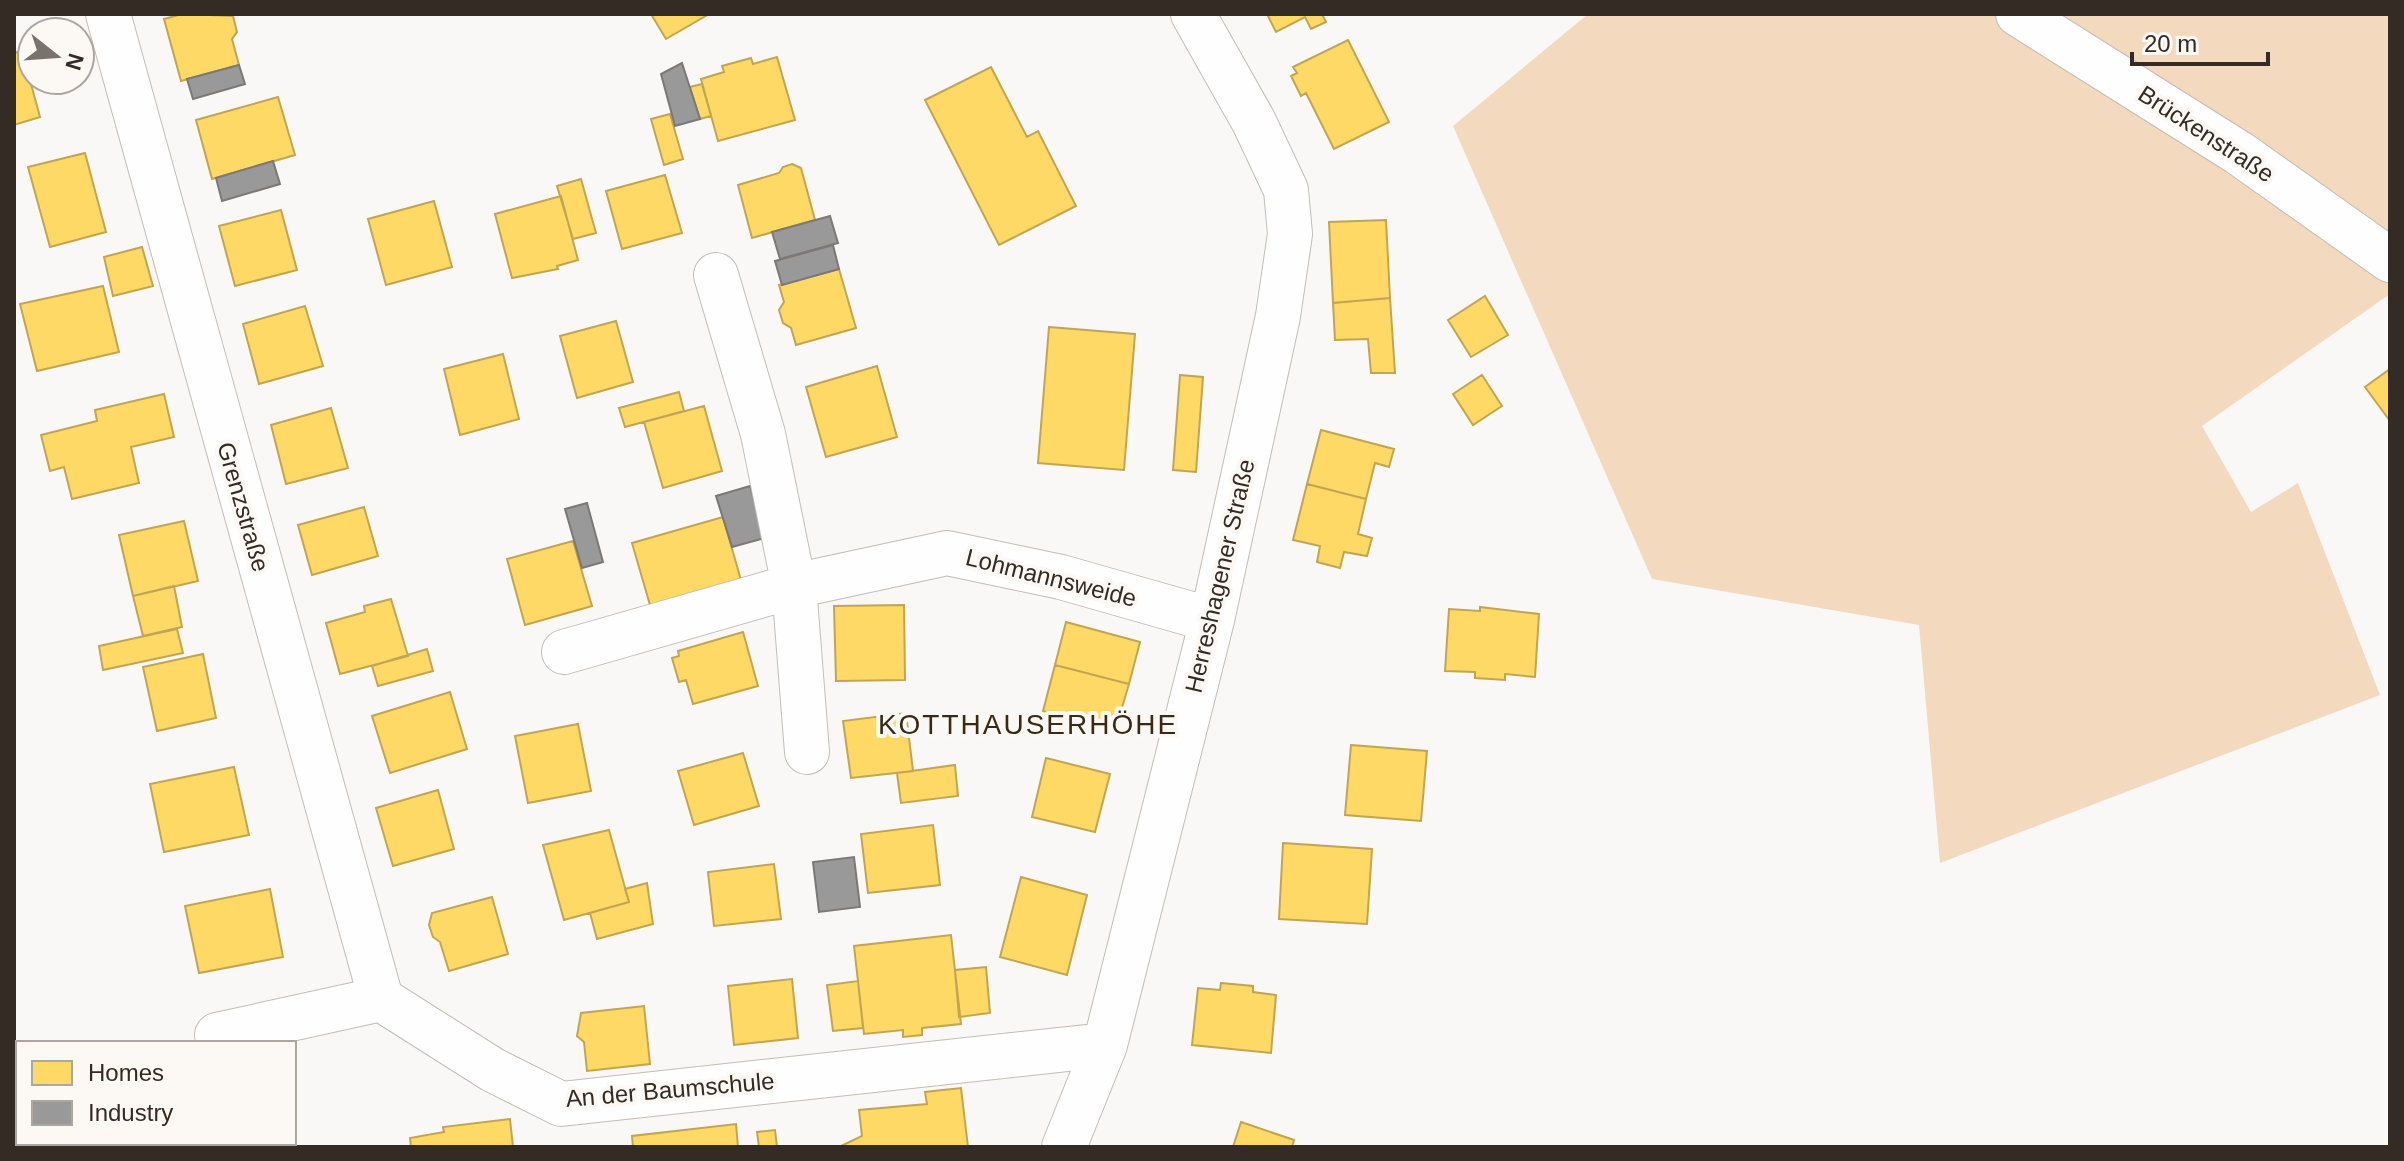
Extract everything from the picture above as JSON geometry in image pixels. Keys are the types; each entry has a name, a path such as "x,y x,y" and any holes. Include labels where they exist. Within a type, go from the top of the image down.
{"street":[{"name":"Grenzstraße","path":"108,14 381,999"},
{"name":"Herreshagener Straße","path":"1064,1147 1105,1045 1212,620 1278,316 1290,234 1286,190 1254,122 1193,14"},
{"name":"Brückenstraße","path":"2018,14 2239,153 2390,260"},
{"path":"716,275 763,434 794,586 807,752"},
{"name":"Lohmannsweide","path":"564,652 794,586 947,553 1061,577 1212,620"},
{"path":"217,1035 381,999"},
{"name":"An der Baumschule","path":"381,999 493,1070 561,1104 1105,1045"}],"shaded area":[{"path":"1588,14 2390,14 2390,294 2202,426 2251,512 2298,483 2380,695 1940,863 1919,625 1652,579 1453,126"}],"building: Homes":[{"path":"182,14 233,16 237,32 232,39 239,65 181,81 164,19"},
{"path":"651,14 709,14 666,39"},
{"path":"1267,14 1322,14 1326,22 1311,29 1305,17 1276,32"},
{"path":"1348,40 1389,122 1334,149 1306,93 1301,96 1291,76 1297,73 1293,67"},
{"path":"14,53 16,96 34,96 40,117 14,125"},
{"path":"777,57 795,120 718,141 701,79 724,72 722,66 751,58 753,64"},
{"path":"991,67 1027,137 1038,131 1076,206 999,245 925,100"},
{"path":"702,84 711,116 700,119 690,87"},
{"path":"278,97 295,155 212,179 196,120"},
{"path":"670,114 683,159 664,165 651,119"},
{"path":"85,153 106,232 50,247 28,167"},
{"path":"792,164 801,168 815,220 752,238 738,185 779,173 783,167"},
{"path":"665,175 682,233 622,249 606,191"},
{"path":"581,179 596,233 573,239 557,186"},
{"path":"561,196 578,260 557,266 558,269 512,278 495,214"},
{"path":"434,201 452,267 386,285 368,219"},
{"path":"281,210 297,270 235,286 219,226"},
{"path":"1386,220 1390,298 1333,303 1329,222"},
{"path":"142,247 153,286 113,296 104,257"},
{"path":"839,269 856,328 796,345 791,328 783,323 779,310 784,302 779,285"},
{"path":"103,286 119,352 37,371 20,304"},
{"path":"1485,296 1508,335 1471,357 1448,320"},
{"path":"1390,298 1395,373 1371,373 1368,339 1335,340 1333,303"},
{"path":"305,306 323,366 259,384 243,324"},
{"path":"616,321 633,382 577,398 560,336"},
{"path":"1049,327 1135,334 1124,470 1038,463"},
{"path":"503,354 519,419 460,435 444,369"},
{"path":"877,366 897,437 826,457 806,387"},
{"path":"2390,369 2390,421 2365,387"},
{"path":"1180,375 1203,377 1196,472 1173,470"},
{"path":"1482,375 1502,406 1473,425 1453,394"},
{"path":"679,392 684,411 625,427 619,408"},
{"path":"164,394 174,437 131,447 139,483 72,499 64,467 50,471 41,435 97,421 95,410"},
{"path":"704,406 722,471 663,488 644,422"},
{"path":"331,408 348,468 286,484 271,425"},
{"path":"1321,430 1394,449 1389,467 1375,463 1366,499 1307,484"},
{"path":"1307,484 1366,499 1358,534 1372,538 1367,556 1344,552 1340,568 1317,562 1320,546 1293,540"},
{"path":"364,507 378,556 312,575 298,525"},
{"path":"723,517 741,580 650,605 632,543"},
{"path":"184,521 198,581 133,596 119,535"},
{"path":"573,541 592,606 525,625 507,559"},
{"path":"174,586 182,627 143,636 133,596"},
{"path":"391,599 408,656 340,674 326,623 365,612 364,606"},
{"path":"904,605 905,680 836,681 834,606"},
{"path":"1480,607 1539,614 1535,677 1505,674 1505,680 1475,678 1475,672 1445,671 1449,609 1480,611"},
{"path":"1066,622 1140,642 1129,684 1055,665"},
{"path":"177,629 183,653 103,670 99,646"},
{"path":"743,632 758,686 693,704 686,680 679,682 672,658 679,656 678,651"},
{"path":"427,649 433,671 378,686 372,666"},
{"path":"203,654 216,718 157,731 143,667"},
{"path":"1055,665 1129,684 1115,731 1043,711"},
{"path":"450,692 467,749 390,773 372,716"},
{"path":"906,713 913,771 851,778 843,721"},
{"path":"578,724 591,791 528,803 515,736"},
{"path":"1351,745 1427,751 1421,821 1345,815"},
{"path":"743,753 759,806 694,825 678,771"},
{"path":"1046,758 1110,774 1095,832 1032,817"},
{"path":"955,765 958,796 901,803 897,773"},
{"path":"234,767 249,835 164,852 150,784"},
{"path":"438,790 454,849 393,866 376,808"},
{"path":"933,825 940,885 868,893 861,834"},
{"path":"609,830 629,902 564,920 543,845"},
{"path":"1283,843 1372,849 1367,924 1279,919"},
{"path":"774,864 781,919 714,926 708,872"},
{"path":"1021,877 1087,895 1067,975 1000,957"},
{"path":"647,883 653,924 597,939 590,913 629,902 625,889"},
{"path":"270,889 283,957 199,973 185,906"},
{"path":"492,897 508,954 449,971 440,942 433,937 429,925 432,913"},
{"path":"951,935 961,1024 922,1028 922,1035 903,1037 903,1030 864,1034 854,946"},
{"path":"986,967 990,1013 959,1017 955,970"},
{"path":"792,979 798,1038 734,1045 728,986"},
{"path":"858,981 863,1028 833,1031 827,985"},
{"path":"1221,983 1253,986 1253,992 1276,995 1271,1053 1192,1045 1198,988 1220,990"},
{"path":"644,1006 650,1064 587,1071 584,1042 577,1036 581,1013"},
{"path":"961,1088 968,1147 839,1147 862,1136 859,1110 927,1104 925,1092"},
{"path":"510,1119 513,1147 411,1147 410,1138 444,1132 443,1127"},
{"path":"1241,1122 1294,1140 1292,1147 1233,1147"},
{"path":"736,1124 738,1147 633,1147 632,1136"},
{"path":"775,1130 777,1147 759,1147 757,1132"}],"building: Industry":[{"path":"682,63 700,119 675,126 661,74"},
{"path":"239,65 245,84 193,99 187,79"},
{"path":"273,161 280,184 222,201 216,178"},
{"path":"830,216 838,243 780,259 772,232"},
{"path":"833,245 839,269 782,285 775,261"},
{"path":"750,486 765,538 732,547 716,496"},
{"path":"587,503 603,562 582,568 565,509"},
{"path":"854,857 860,907 819,912 813,862"}],"district":[{"name":"KOTTHAUSERHÖHE","path":"1028,724"}]}
